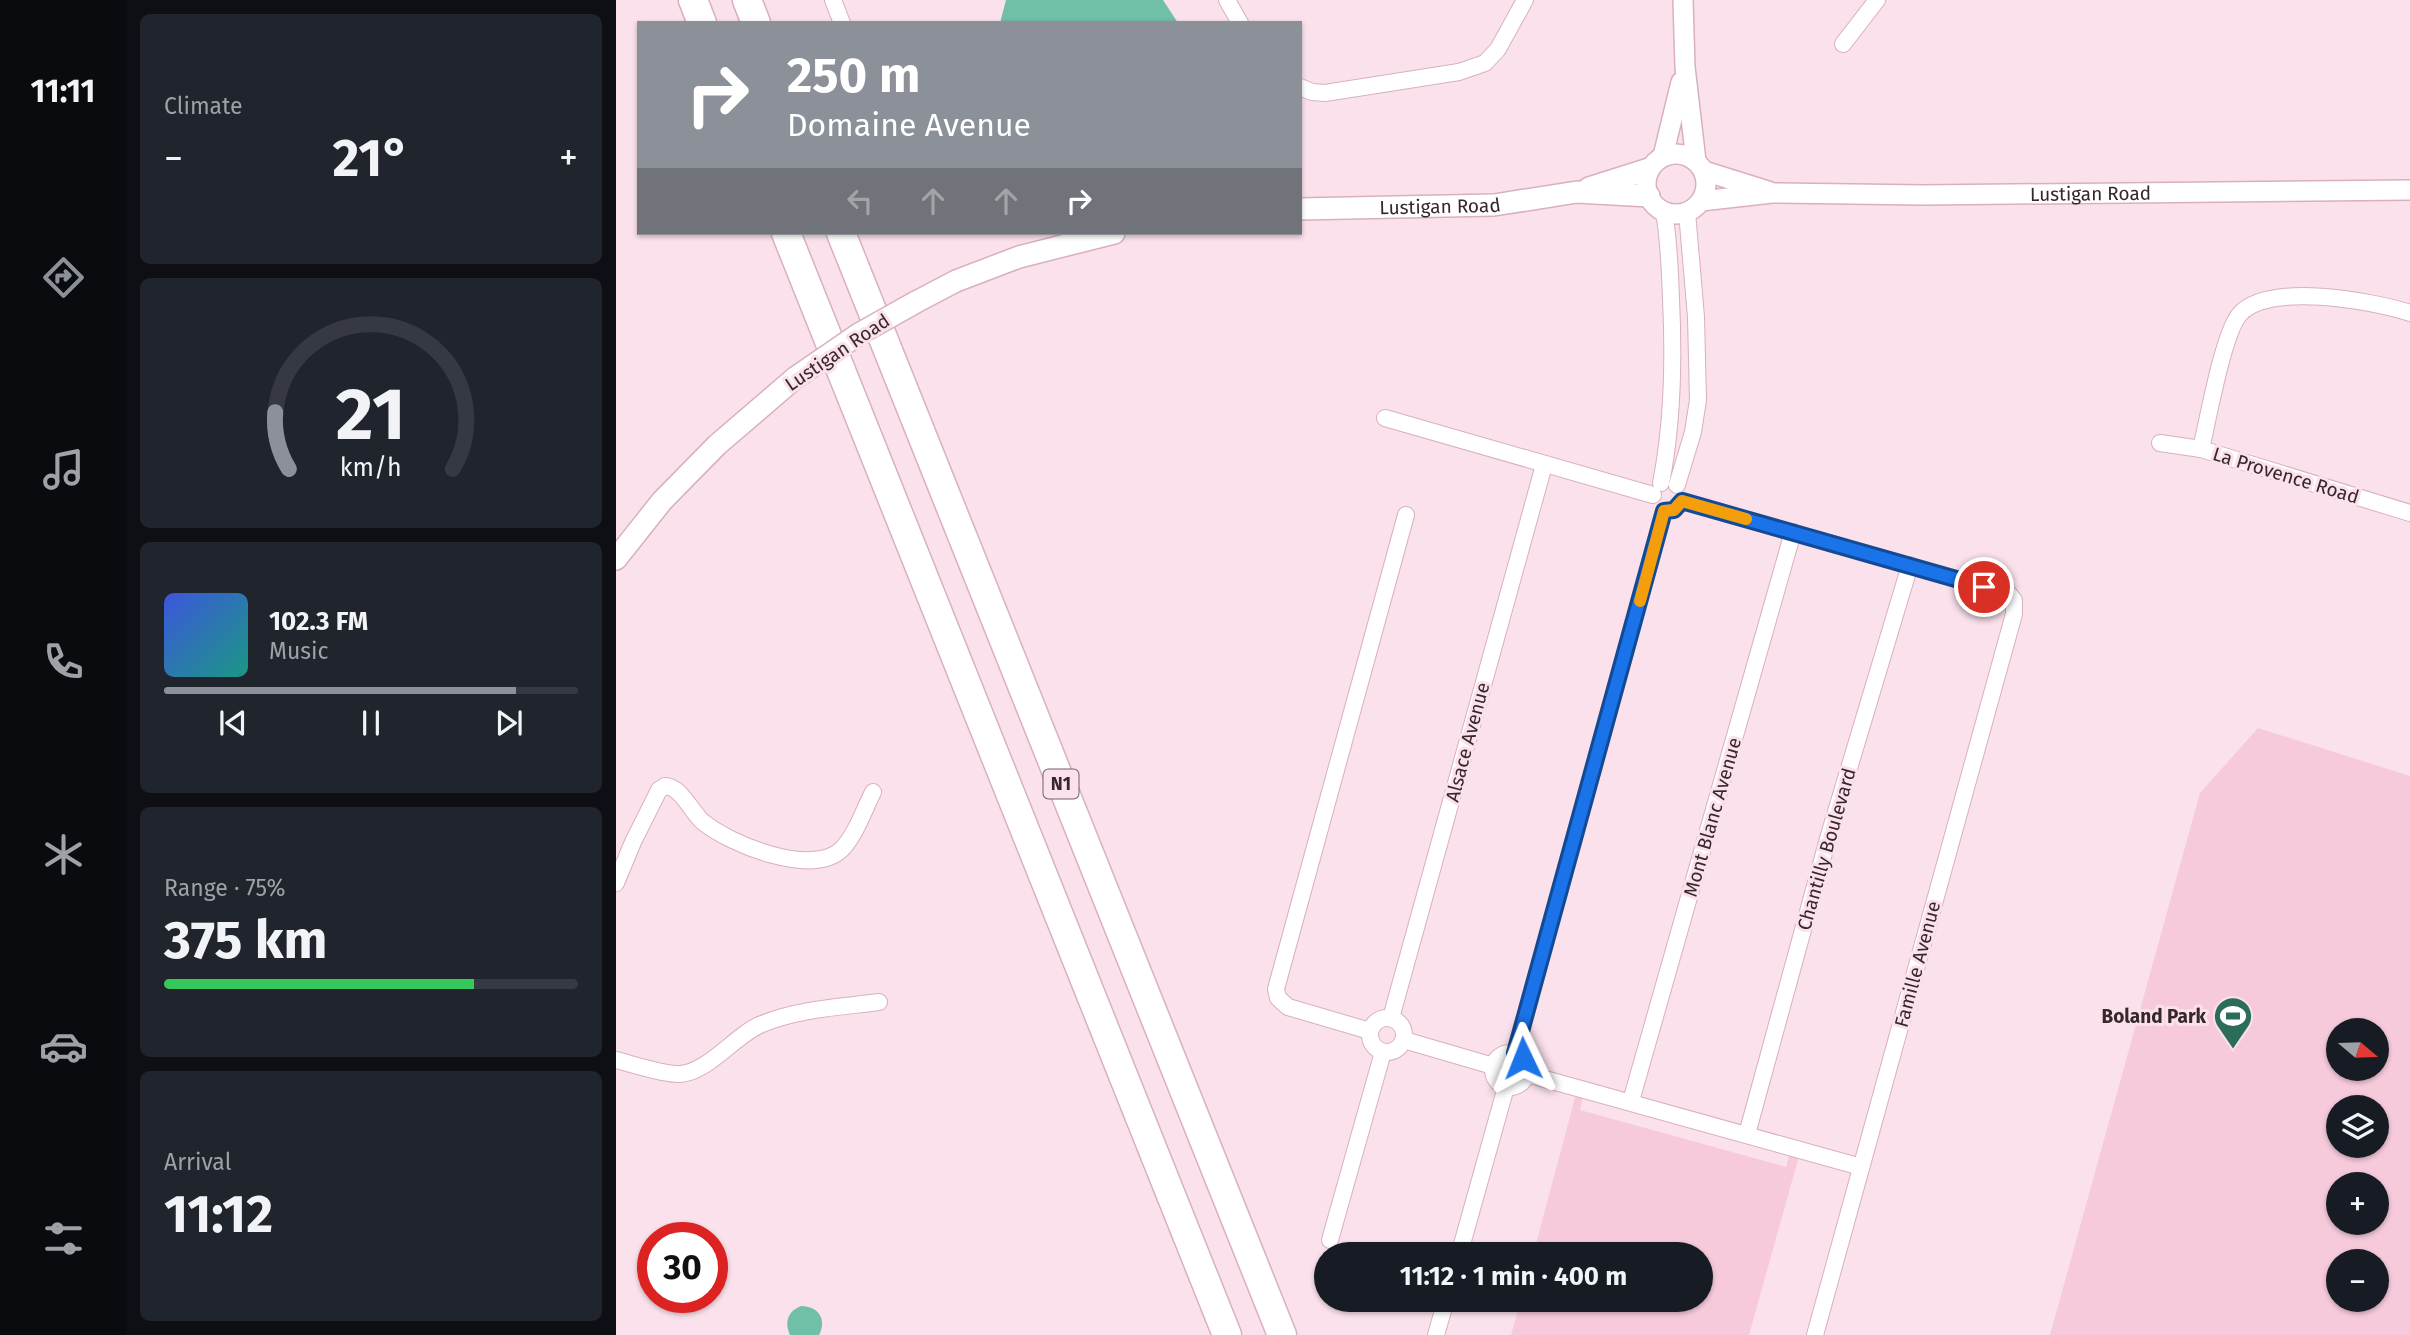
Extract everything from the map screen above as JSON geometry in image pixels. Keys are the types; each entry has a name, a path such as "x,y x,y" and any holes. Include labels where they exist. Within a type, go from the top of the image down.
{"highway":[{"path":"693,0 701,21"},
{"path":"747,0 756,21"},
{"path":"787,235 1227,1335"},
{"name":"N1","path":"842,235 1282,1335"}],"main road":[{"name":"Lustigan Road","path":"1302,209 1494,205 1577,192 1656,163"},
{"name":"Lustigan Road","path":"1577,192 1648,196"},
{"name":"Lustigan Road","path":"616,559 662,500 717,445 795,378 859,334 957,281 1018,257 1106,235"}],"street":[{"path":"833,0 841,21"},
{"path":"1227,0 1239,21"},
{"path":"1302,88 1325,93 1459,72 1485,63 1498,50 1525,0"},
{"path":"1677,485 1698,405 1694,207 1706,186 1700,166 1685,67 1683,0"},
{"path":"1843,44 1877,0"},
{"path":"1685,67 1646,187 1655,206 1664,212 1672,214 1694,207"},
{"path":"1656,163 1680,154 1700,166"},
{"name":"Lustigan Road","path":"1700,166 1772,193"},
{"name":"Lustigan Road","path":"1694,207 1772,193 1924,195 2410,190"},
{"path":"1385,418 1544,465 1657,489 1669,481 1677,485 1682,496 1682,501 1674,510 1664,511 1654,502 1657,489 1669,444 1672,403 1670,244 1664,212"},
{"path":"2201,449 2230,332 2240,314 2255,303 2281,297 2353,298 2410,313"},
{"path":"1672,356 1698,356"},
{"path":"1672,403 1698,405"},
{"name":"La Provence Road","path":"2160,443 2201,449 2410,513"},
{"name":"Alsace Avenue","path":"1391,1018 1544,465"},
{"path":"1682,501 1910,565"},
{"path":"1515,1053 1664,511"},
{"path":"1370,1031 1288,1007 1278,998 1276,989 1406,515"},
{"name":"Mont Blanc Avenue","path":"1631,1101 1793,532"},
{"name":"Famille Avenue","path":"1815,1335 2014,614 2014,600 2009,594 1910,565"},
{"name":"Chantilly Boulevard","path":"1747,1134 1829,835 1910,565"},
{"path":"616,883 659,790 665,786 676,789 701,820 735,842 769,855 803,859 825,858 843,848 873,792"},
{"path":"616,1060 678,1074 707,1062 760,1025 786,1016 879,1002"},
{"path":"1382,1018 1391,1018 1404,1030 1404,1040 1392,1052 1383,1052 1375,1048 1370,1040 1370,1031 1382,1018"},
{"path":"1404,1040 1493,1066"},
{"path":"1330,1240 1383,1052"},
{"path":"1506,1053 1515,1053 1523,1058 1527,1065 1527,1074 1523,1082 1515,1087 1506,1087 1498,1083 1493,1066 1498,1058 1506,1053"},
{"path":"1527,1074 1861,1167"},
{"path":"1463,1242 1506,1087"},
{"path":"1436,1335 1443,1312"}],"shaded area":[{"path":"1006,0 1163,0 1177,21 1001,21"},
{"name":"Boland Park","path":"2258,728 2410,776 2410,1335 2050,1335 2200,793"},
{"path":"1576,1094 1583,1096 1580,1110 1786,1167 1790,1153 1799,1156 1749,1335 1511,1335 1518,1312 1713,1312 1713,1242 1536,1242"},
{"path":"801,1306 813,1308 820,1315 822,1324 819,1335 790,1335 788,1318"}],"slow traffic":[{"path":"1640,601 1664,511 1674,510 1682,501 1746,519"}],"place":[{"name":"Boland Park","path":"2233,1050"}],"route":[{"path":"1523,1058 1515,1053 1664,511 1674,510 1682,501 1984,587"}]}
